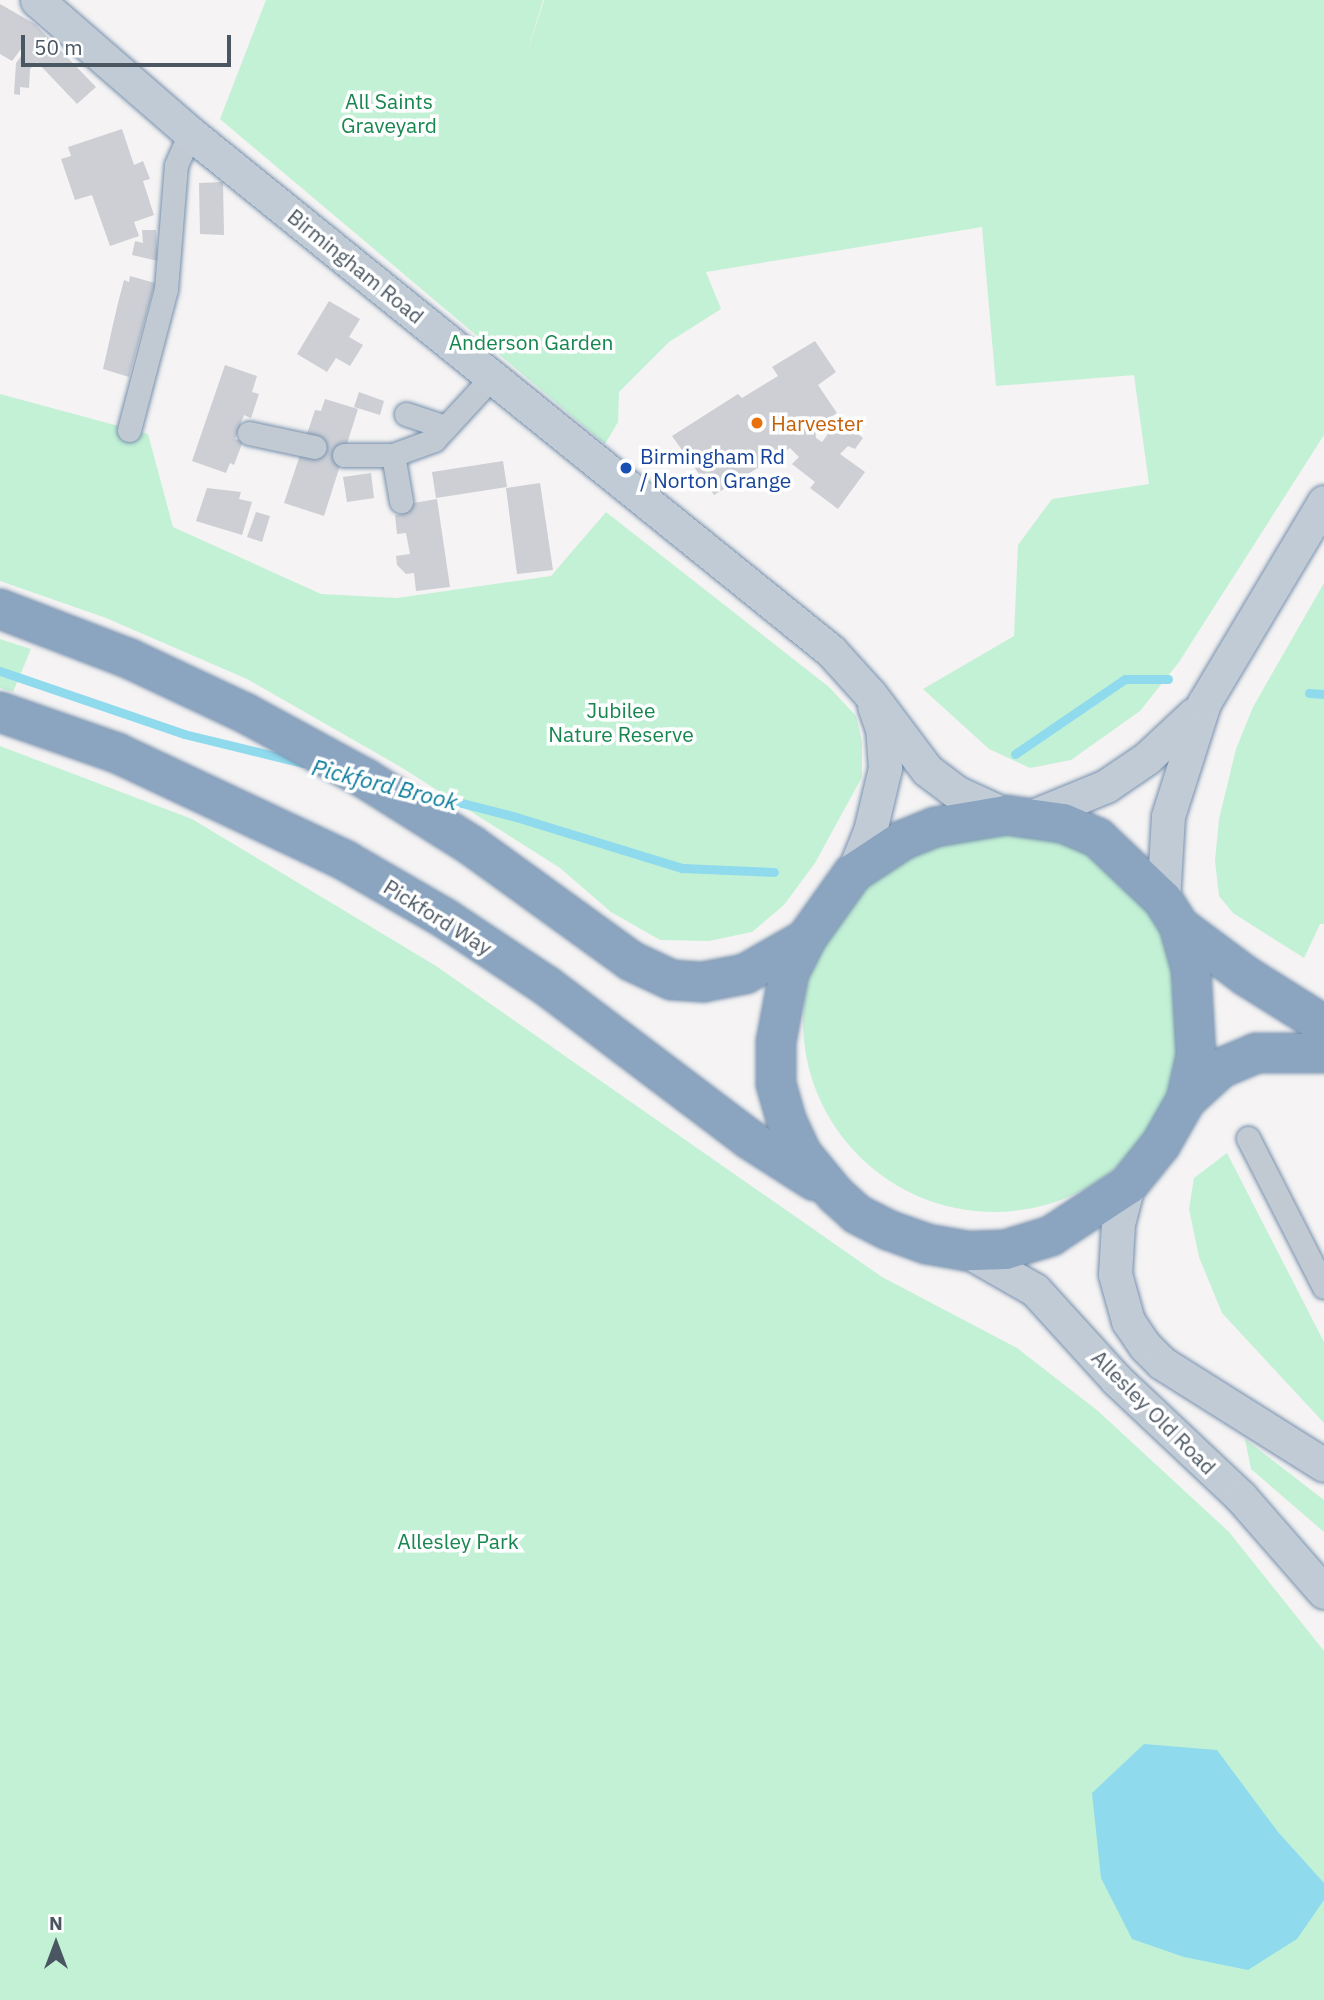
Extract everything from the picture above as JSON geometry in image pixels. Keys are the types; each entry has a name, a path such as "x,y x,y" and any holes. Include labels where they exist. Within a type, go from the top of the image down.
{"highway":[{"path":"0,610 130,659 245,713 366,779 471,845 631,961 671,980 703,982 745,974 806,939"},
{"name":"Pickford Way","path":"0,712 117,753 229,803 390,887 547,986 749,1139 835,1194"},
{"path":"1171,913 1197,1014 1196,1055 1186,1100 1161,1144 1128,1185 1051,1236 1005,1250 967,1251 927,1244 888,1230 857,1214 835,1194 802,1153 786,1119 776,1083 779,1009 789,973 806,939 853,873 903,840 935,827 1019,815 1098,838 1171,913 1246,976 1324,1025"},
{"path":"1186,1100 1222,1068 1256,1053 1324,1053"}],"main road":[{"name":"Birmingham Road","path":"50,5 190,133 831,651 870,694 927,770 958,793 1019,815"},
{"path":"1171,913 1168,816 1203,703 1324,502"},
{"name":"Birmingham Road","path":"853,873 870,831 885,768 881,729 870,694"},
{"path":"1019,815 1105,786 1147,758 1203,703"},
{"name":"Allesley Old Road","path":"1128,1185 1118,1224 1115,1274 1128,1321 1145,1346 1163,1363 1324,1465"},
{"name":"Allesley Old Road","path":"967,1251 1035,1290 1118,1380 1241,1497 1324,1592"}],"street":[{"path":"129,430 166,289 176,164 190,133"},
{"path":"344,455 393,455 434,440 494,376"},
{"path":"406,414 445,427"},
{"path":"249,433 315,447"},
{"path":"393,455 401,500"},
{"path":"1248,1138 1324,1287"}],"green space":[{"path":"266,0 543,0 525,60 544,0 1324,0 1324,435 1179,662 1140,711 1071,760 1030,768 989,749 923,689 1014,636 1018,545 1052,499 1149,484 1134,375 996,386 982,227 706,272 721,309 669,342 619,392 618,422 605,444 220,119"},
{"name":"Jubilee Nature Reserve","path":"0,394 148,434 173,527 321,594 397,598 551,576 606,512 829,687 856,716 862,742 862,777 815,863 784,905 752,932 709,941 660,940 611,912 560,868 399,766 247,679 106,618 0,581"},
{"path":"1324,583 1324,924 1320,924 1304,958 1233,913 1219,896 1215,861 1219,819 1236,749 1253,707"},
{"path":"0,639 31,649 13,692 0,688"},
{"name":"Allesley Park","path":"0,746 192,819 436,966 882,1277 1017,1348 1098,1411 1229,1532 1324,1651 1324,2000 0,2000"},
{"path":"994,830 1031,834 1067,845 1100,862 1129,886 1153,915 1170,948 1181,984 1185,1021 1181,1058 1170,1094 1153,1127 1129,1156 1100,1180 1067,1197 1031,1208 994,1212 957,1208 921,1197 888,1180 859,1156 835,1127 818,1094 807,1058 803,1021 807,984 818,948 835,915 859,886 888,862 921,845 957,834"},
{"path":"1227,1153 1324,1342 1324,1423 1222,1313 1199,1257 1189,1209 1194,1178"},
{"path":"1245,1439 1324,1500 1324,1532 1251,1469"}],"water":[{"path":"1144,1744 1217,1750 1278,1832 1324,1883 1324,1900 1297,1939 1248,1970 1184,1957 1132,1939 1101,1878 1092,1793"}],"building":[{"path":"0,4 35,24 96,87 77,104 37,62 30,69 29,88 20,87 20,95 14,94 16,63 24,52 21,49 12,61 0,54"},
{"path":"122,129 134,165 143,161 150,179 143,181 154,215 134,222 139,236 110,246 92,195 75,200 61,159 71,156 68,147"},
{"path":"223,182 224,235 200,234 199,183"},
{"path":"142,230 156,230 158,261 132,255 135,241 143,243"},
{"path":"130,276 155,283 129,377 103,369 124,280 129,282"},
{"path":"329,301 360,319 349,337 363,345 350,366 336,358 327,372 297,354"},
{"name":"Harvester","path":"815,341 836,372 818,385 837,413 815,427 816,438 822,442 839,419 863,438 855,449 848,446 840,454 865,472 838,509 810,488 815,482 792,464 799,457 790,448 714,495 672,436 738,394 742,398 778,376 772,367"},
{"path":"225,365 257,376 252,392 259,394 251,418 244,415 235,439 243,441 234,465 230,463 226,473 192,461"},
{"path":"359,392 384,401 380,415 354,407"},
{"path":"325,399 358,409 324,516 284,503 315,410 321,411"},
{"path":"503,461 507,487 436,498 432,472"},
{"path":"371,473 374,498 347,502 343,477"},
{"path":"540,483 553,570 517,574 506,488"},
{"path":"207,488 241,492 239,499 252,502 242,535 196,521"},
{"path":"437,499 450,587 416,591 414,573 406,574 397,565 396,556 410,554 406,533 397,534 395,515 402,514 401,505"},
{"path":"256,512 270,516 262,542 247,537"}],"waterway":[{"name":"Pickford Brook","path":"0,671 184,734 303,763"},
{"name":"Pickford Brook","path":"1015,754 1125,679 1168,679"},
{"name":"Pickford Brook","path":"1309,693 1324,694"},
{"name":"Pickford Brook","path":"415,791 516,817 682,868 774,872"}],"place":[{"name":"Harvester","path":"757,423"},
{"name":"Birmingham Rd / Norton Grange","path":"626,468"}],"park label":[{"name":"All Saints Graveyard","path":"389,113"},
{"name":"Anderson Garden","path":"531,342"}]}
